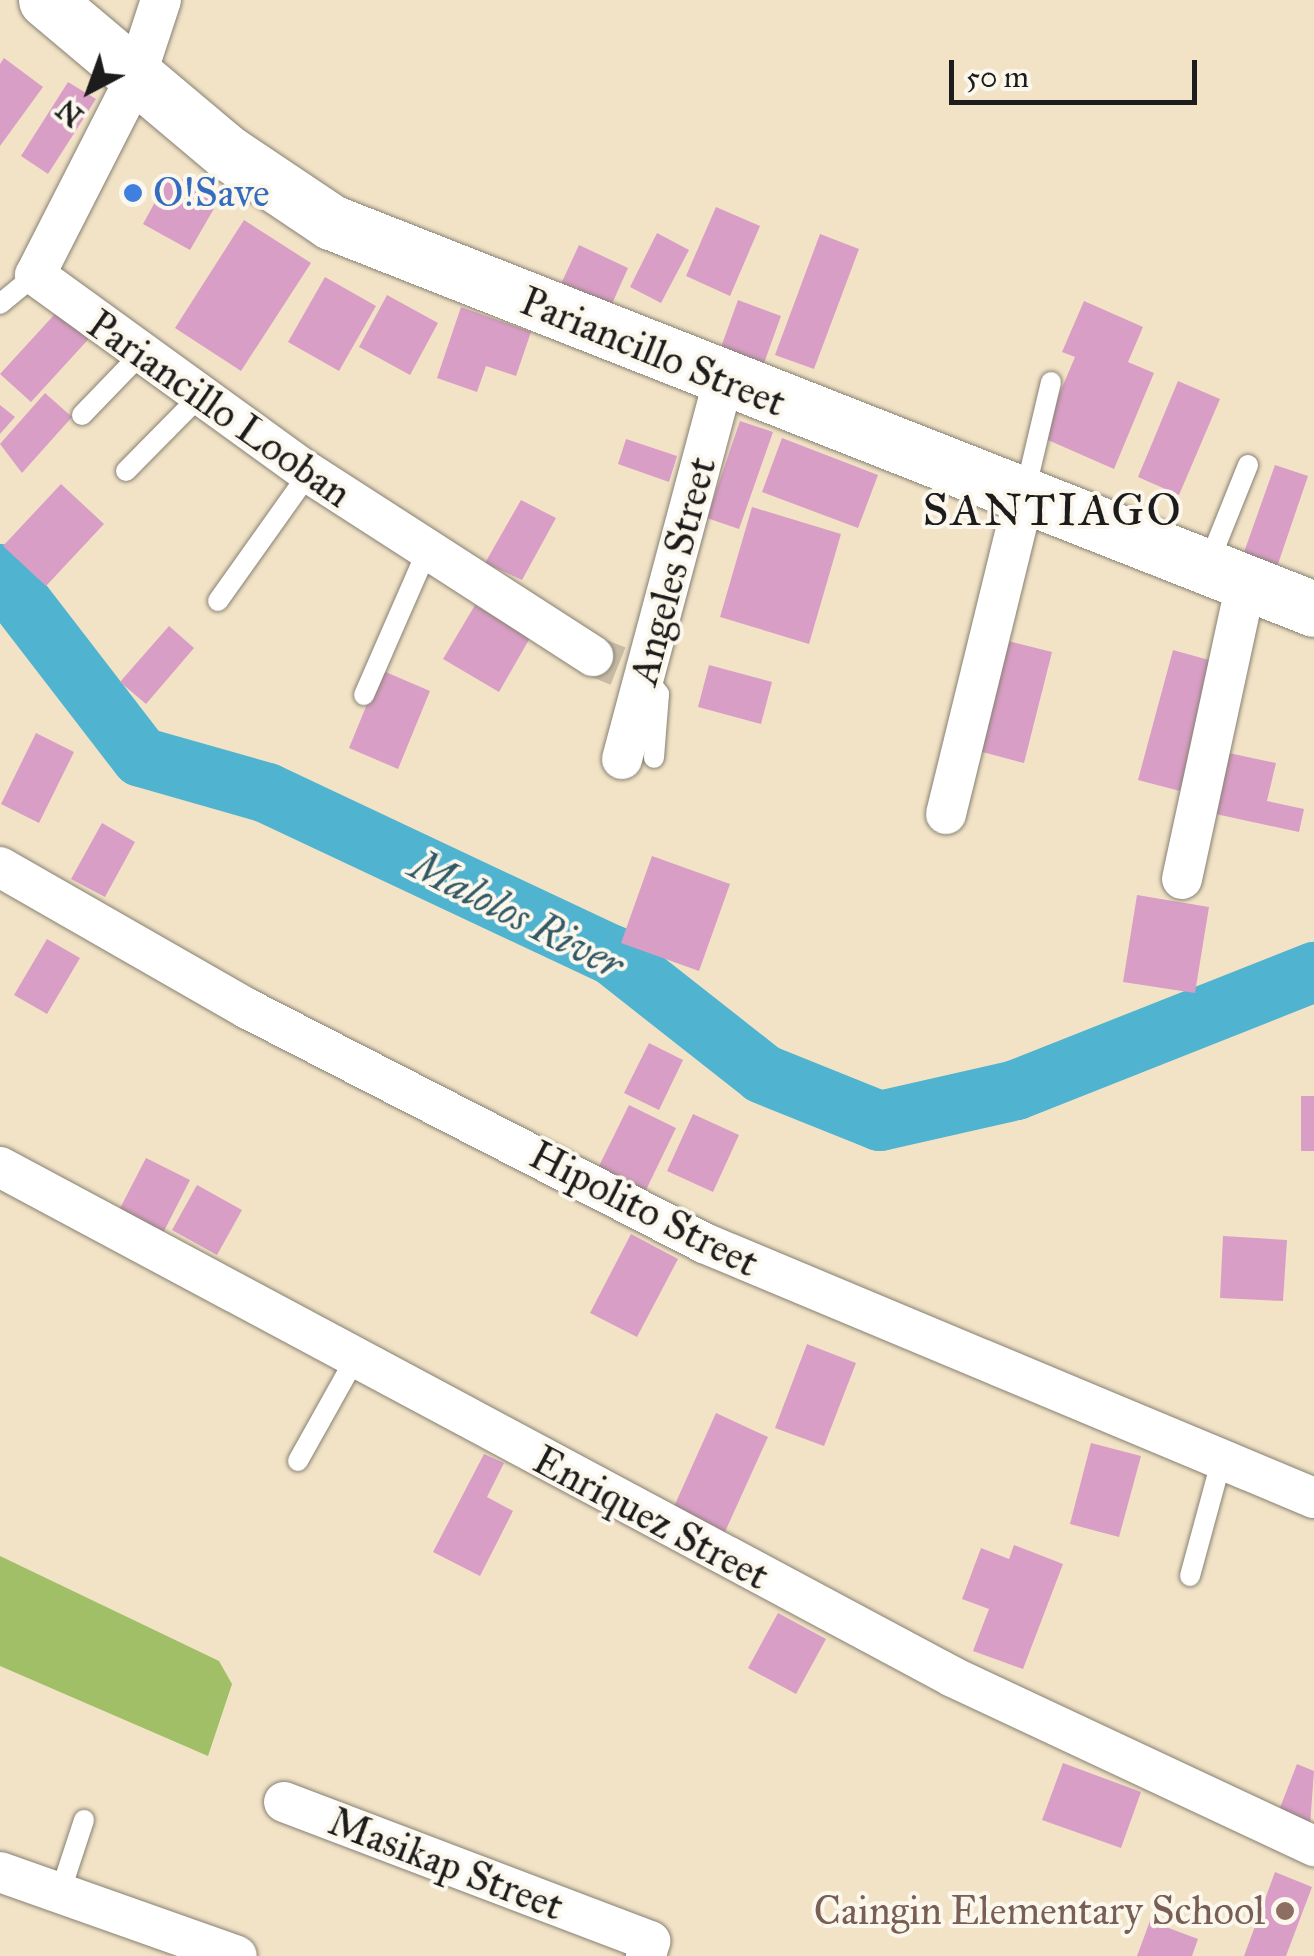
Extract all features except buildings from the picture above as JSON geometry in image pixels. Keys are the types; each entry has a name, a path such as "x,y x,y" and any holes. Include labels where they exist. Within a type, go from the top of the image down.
{"main road":[{"name":"Pariancillo Street","path":"46,0 135,79 331,222 723,382 1314,610"}],"street":[{"path":"35,275 135,79 161,0"},
{"name":"Pariancillo Looban","path":"35,275 140,355 310,473 427,551 618,666"},
{"name":"Angeles Street","path":"638,758 618,666 723,382"},
{"path":"946,814 1024,497"},
{"path":"1182,879 1226,576"},
{"name":"Hipolito Street","path":"0,866 248,1009 704,1243 1314,1498"},
{"name":"Enriquez Street","path":"0,1167 952,1677 1314,1846"},
{"name":"Masikap Street","path":"284,1802 650,1941 646,1956"},
{"path":"0,1872 237,1956"}],"lane":[{"path":"0,304 35,275"},
{"path":"82,416 140,355"},
{"path":"1024,497 1051,382"},
{"path":"126,471 200,396"},
{"path":"1226,576 1248,465"},
{"path":"218,601 310,473"},
{"path":"364,695 427,551"},
{"path":"298,1461 354,1360"},
{"path":"1190,1576 1221,1462"},
{"path":"60,1893 84,1820"}],"green space":[{"path":"0,1556 219,1661 232,1684 208,1756 0,1666"}],"waterway":[{"name":"Malolos River","path":"0,574 141,757 267,793 612,955 763,1074 880,1121 1016,1090 1314,972"}],"tunnel":[{"path":"593,656 618,666"}],"place":[{"name":"O!Save","path":"133,193"},
{"name":"Caingin Elementary School","path":"1285,1911"}],"district":[{"name":"SANTIAGO","path":"1053,510"}]}
